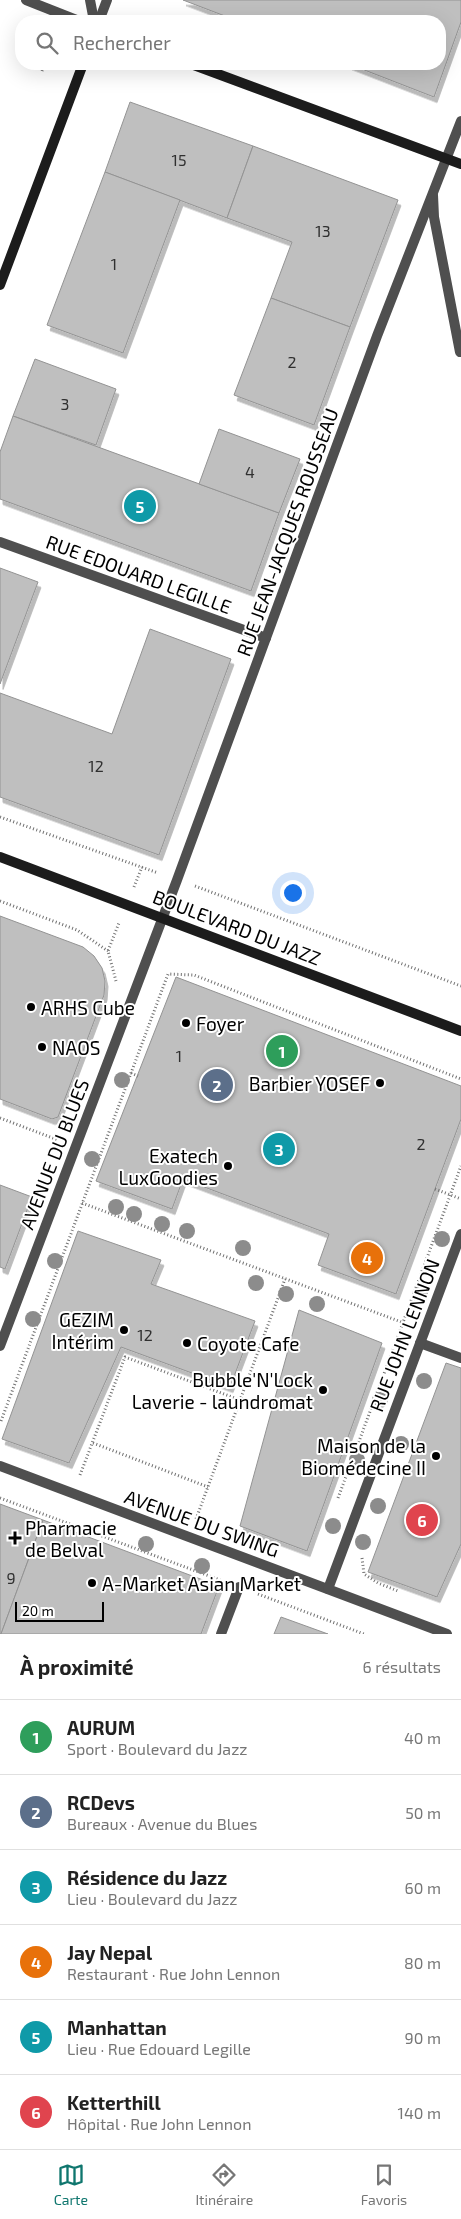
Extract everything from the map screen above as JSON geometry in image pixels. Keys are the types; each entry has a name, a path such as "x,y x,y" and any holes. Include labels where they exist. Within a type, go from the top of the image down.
{"main road":[{"path":"0,285 81,70"},
{"path":"207,70 461,164"},
{"name":"BOULEVARD DU JAZZ","path":"0,857 461,1031"}],"street":[{"path":"26,0 64,15"},
{"path":"90,0 93,15"},
{"path":"101,15 107,0"},
{"name":"RUE JEAN-JACQUES ROUSSEAU","path":"163,918 377,336 461,121"},
{"path":"433,195 434,217 460,352"},
{"name":"RUE EDOUARD LEGILLE","path":"0,542 266,638"},
{"name":"AVENUE DU BLUES","path":"0,1346 163,918"},
{"name":"RUE JOHN LENNON","path":"328,1589 461,1234"},
{"path":"420,1343 461,1358"},
{"name":"AVENUE DU SWING","path":"0,1466 447,1634"},
{"path":"221,1634 239,1587"}],"path":[{"path":"0,817 142,867"},
{"path":"177,880 461,986"},
{"path":"0,901 77,930 108,951"},
{"path":"0,1426 168,974 194,975 461,1079"},
{"path":"0,1118 76,1146"},
{"path":"336,1504 461,1166"},
{"path":"435,1189 461,1199"},
{"path":"58,1194 424,1331"},
{"path":"196,1519 286,1279"},
{"path":"80,1476 125,1357 240,1400"},
{"path":"93,1443 208,1487"},
{"path":"72,1473 89,1479"},
{"path":"0,1498 364,1634"},
{"path":"187,1516 205,1523"},
{"path":"366,1550 362,1559 364,1574 378,1583 405,1594"}],"building":[{"path":"183,0 461,0 461,22 446,64 446,15 222,15"},
{"path":"364,70 444,70 434,97"},
{"path":"130,102 253,146 227,218 105,172"},
{"path":"253,146 398,200 350,327 271,298 292,242 227,218"},
{"path":"105,172 180,200 123,353 47,325"},
{"path":"271,298 350,327 314,425 234,395"},
{"path":"35,359 116,389 96,445 13,416"},
{"path":"13,416 279,513 251,591 0,499 0,452"},
{"path":"219,429 300,459 279,513 199,484"},
{"path":"0,568 38,582 0,684"},
{"path":"150,629 231,659 159,855 0,797 0,693 112,734"},
{"name":"NAOS","path":"0,916 83,947 94,956 102,968 105,981 104,995 58,1117 52,1119 0,1099"},
{"path":"176,977 461,1086 461,1119 396,1294 318,1265 329,1234 183,1179 172,1209 96,1181"},
{"path":"0,1185 32,1197 5,1269 0,1267"},
{"path":"78,1231 161,1260 151,1284 255,1321 230,1387 121,1347 69,1463 2,1439"},
{"path":"299,1310 382,1343 307,1551 240,1526"},
{"name":"Maison de la Biomédecine II","path":"446,1363 461,1368 461,1544 437,1597 368,1572"},
{"path":"0,1504 43,1520 1,1634 0,1634"},
{"path":"43,1520 219,1586 201,1634 1,1634"},
{"path":"281,1617 328,1634 274,1634"}],"place":[{"name":"Manhattan","path":"140,506"},
{"name":"ARHS Cube","path":"31,1007"},
{"name":"Foyer","path":"186,1023"},
{"name":"NAOS","path":"42,1047"},
{"name":"AURUM","path":"282,1051"},
{"name":"Barbier YOSEF","path":"380,1083"},
{"name":"RCDevs","path":"217,1085"},
{"name":"Résidence du Jazz","path":"279,1149"},
{"name":"Exatech LuxGoodies","path":"228,1166"},
{"name":"Jay Nepal","path":"367,1258"},
{"name":"GEZIM Intérim","path":"124,1330"},
{"name":"Coyote Cafe","path":"187,1343"},
{"name":"Bubble'N'Lock Laverie - laundromat","path":"323,1390"},
{"name":"Maison de la Biomédecine II","path":"436,1456"},
{"name":"Ketterthill","path":"422,1520"},
{"name":"Pharmacie de Belval","path":"15,1538"},
{"name":"A-Market Asian Market","path":"92,1583"}]}
